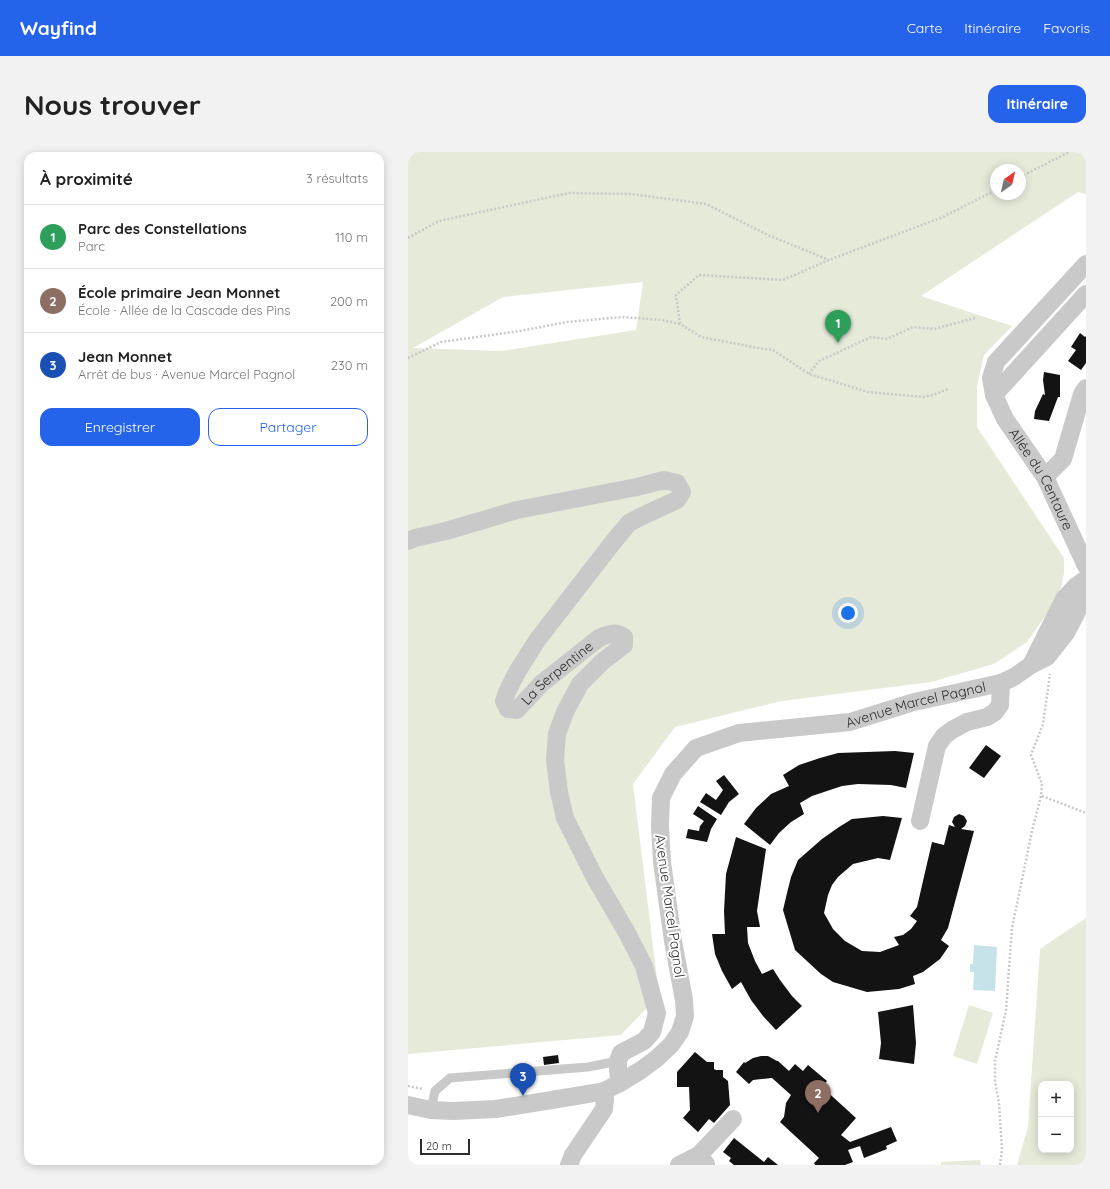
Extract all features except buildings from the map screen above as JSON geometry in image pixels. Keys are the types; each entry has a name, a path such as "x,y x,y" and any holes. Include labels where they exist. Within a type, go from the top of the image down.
{"street":[{"name":"Allée du Centaure","path":"1086,264 996,362 991,378 994,395 1004,419 1045,477 1086,566"},
{"path":"994,395 1086,294"},
{"path":"1045,477 1063,459 1082,394 1086,388"},
{"name":"La Serpentine","path":"408,541 517,510 664,480 677,483 682,492 677,500 629,523 538,639 517,672 504,701 508,709 517,710 541,684 600,638 618,633 624,637 624,645 602,662 580,684 557,734 555,760 564,818 644,966 657,1013 652,1032 644,1041 622,1053 618,1061"},
{"name":"Avenue Marcel Pagnol","path":"1039,661 1064,599 1086,579"},
{"name":"Avenue Marcel Pagnol","path":"408,1105 431,1110 453,1112 496,1109 604,1091 642,1070 671,1045 680,1032 685,1016 684,1000 673,941 662,862 660,826 661,798 673,774 696,748 739,733 850,722 914,702 1001,683 1014,677 1039,661 1066,633 1080,606 1086,588"},
{"path":"920,821 937,746 944,736 952,730 967,722 987,717 994,712 1000,705 1001,683"},
{"path":"618,1061 620,1083"},
{"path":"569,1165 573,1155 604,1109 604,1091"},
{"path":"678,1165 703,1160 733,1119"}],"lane":[{"path":"431,1110 435,1091 450,1078 588,1067 618,1061"}],"path":[{"path":"1026,174 1069,152"},
{"path":"408,238 439,221 569,193 630,194 706,204 768,235 829,260"},
{"path":"680,324 676,295 699,275 784,280 829,260 943,217 990,193"},
{"path":"408,358 441,342 520,331 567,322 622,317 662,320 680,324 702,337 773,350 808,374 868,392 923,397 948,389"},
{"path":"808,374 819,361 871,337 887,339 913,327 934,329 975,318"},
{"path":"1000,1165 1002,1150 999,1103 995,1082 995,1061 1006,1010 1012,928 1032,831 1041,796 1042,784 1031,755 1042,724 1051,668 1039,661"},
{"path":"1041,796 1086,813"}],"green space":[{"path":"408,152 1086,152 1086,194 1078,192 921,296 1012,326 984,355 977,386 977,427 1064,558 1064,573 1061,588 1053,605 1027,642 994,664 931,682 782,701 675,727 633,784 659,995 621,1035 408,1054","holes":["643,282 636,330 502,351 413,348 503,297"]},
{"path":"1086,918 1086,1165 1017,1165 1028,1127 1040,949"},
{"path":"969,1005 993,1013 977,1064 953,1056"},
{"path":"980,1160 981,1165 941,1165 941,1162"}],"water":[{"path":"974,945 997,947 995,991 973,990 974,972 970,972 970,964 973,964"}],"place":[{"name":"Parc des Constellations","path":"838,343"},
{"name":"Jean Monnet","path":"523,1096"},
{"name":"École primaire Jean Monnet","path":"818,1113"}]}
